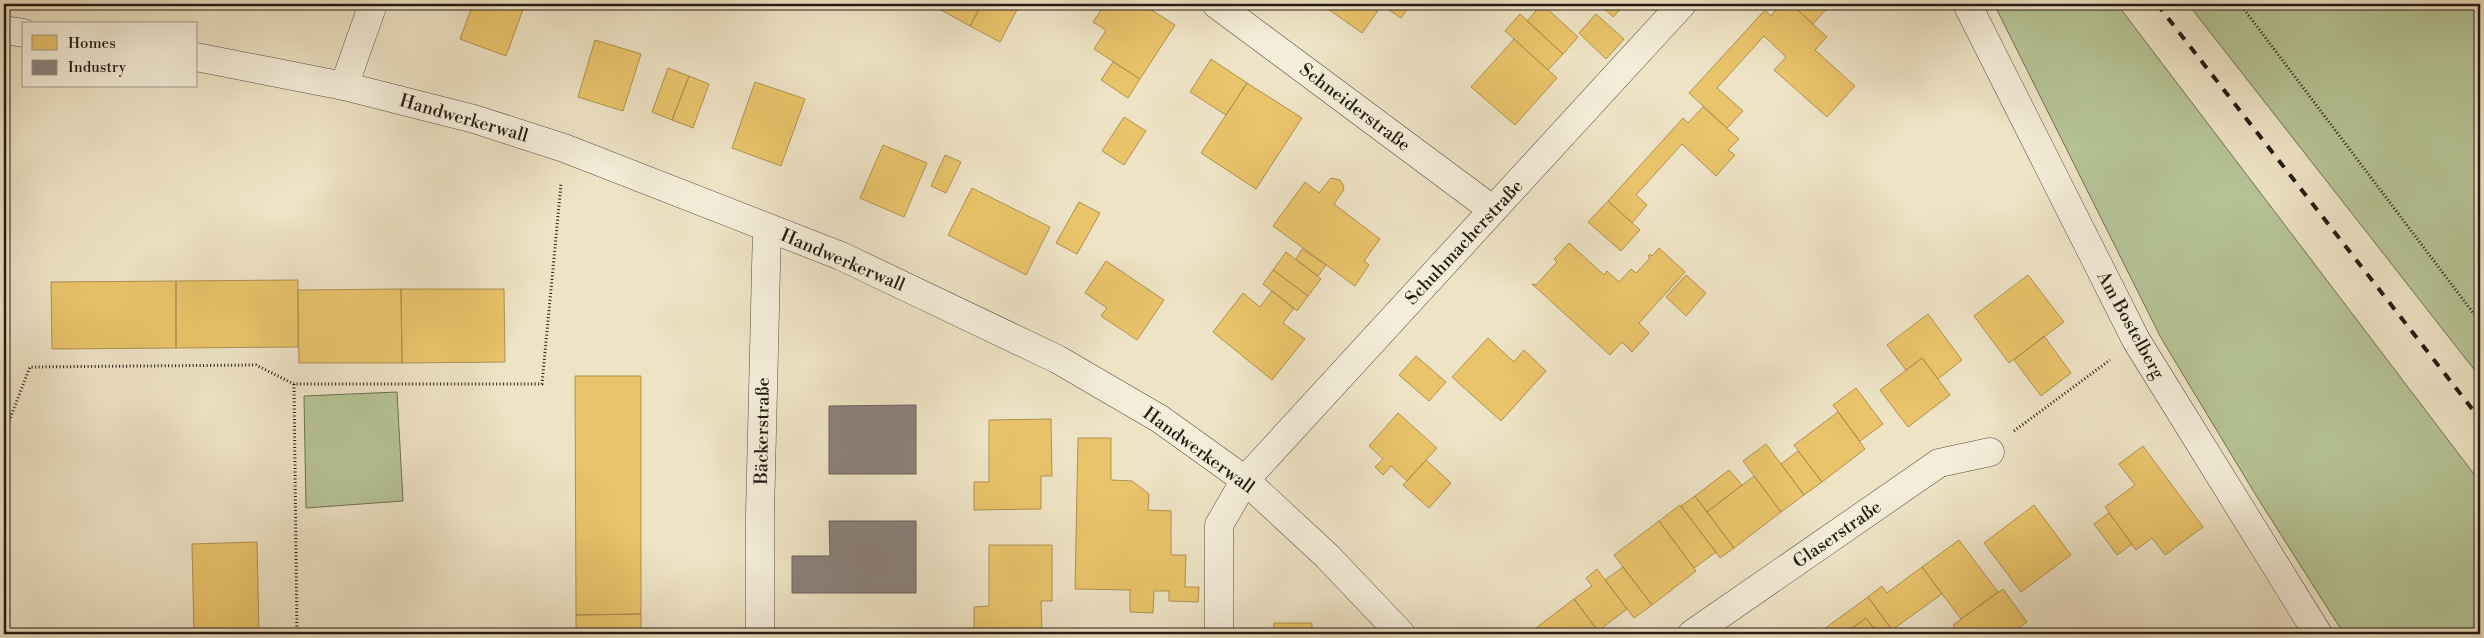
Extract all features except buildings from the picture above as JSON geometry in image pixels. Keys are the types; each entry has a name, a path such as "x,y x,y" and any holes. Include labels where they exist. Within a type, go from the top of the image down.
{"street":[{"path":"344,86 373,4"},
{"name":"Schneiderstraße","path":"1216,4 1493,210"},
{"name":"Schuhmacherstraße","path":"1245,480 1682,4"},
{"name":"Am Bostelberg","path":"1967,4 2136,340 2318,634"},
{"path":"4,30 22,33"},
{"name":"Handwerkerwall","path":"198,57 344,86 474,119 564,148 841,256 1058,359 1160,419 1245,480 1327,556 1401,634"},
{"name":"Bäckerstraße","path":"760,634 760,514 767,227"},
{"name":"Glaserstraße","path":"1692,634 1939,463 1990,452"},
{"path":"1219,634 1219,525 1245,480"}],"path":[{"path":"2240,4 2480,322"},
{"path":"4,434 30,367 256,365 294,384 542,384 564,148"},
{"path":"1990,452 2023,424 2136,340"},
{"path":"294,384 297,634"}],"green space":[{"path":"1994,4 2117,4 2480,482 2480,634 2344,634 2257,497 2161,338"},
{"path":"2188,4 2480,4 2480,377"},
{"path":"397,392 403,501 306,508 304,396"}],"railway":[{"path":"2157,4 2480,419"}]}
